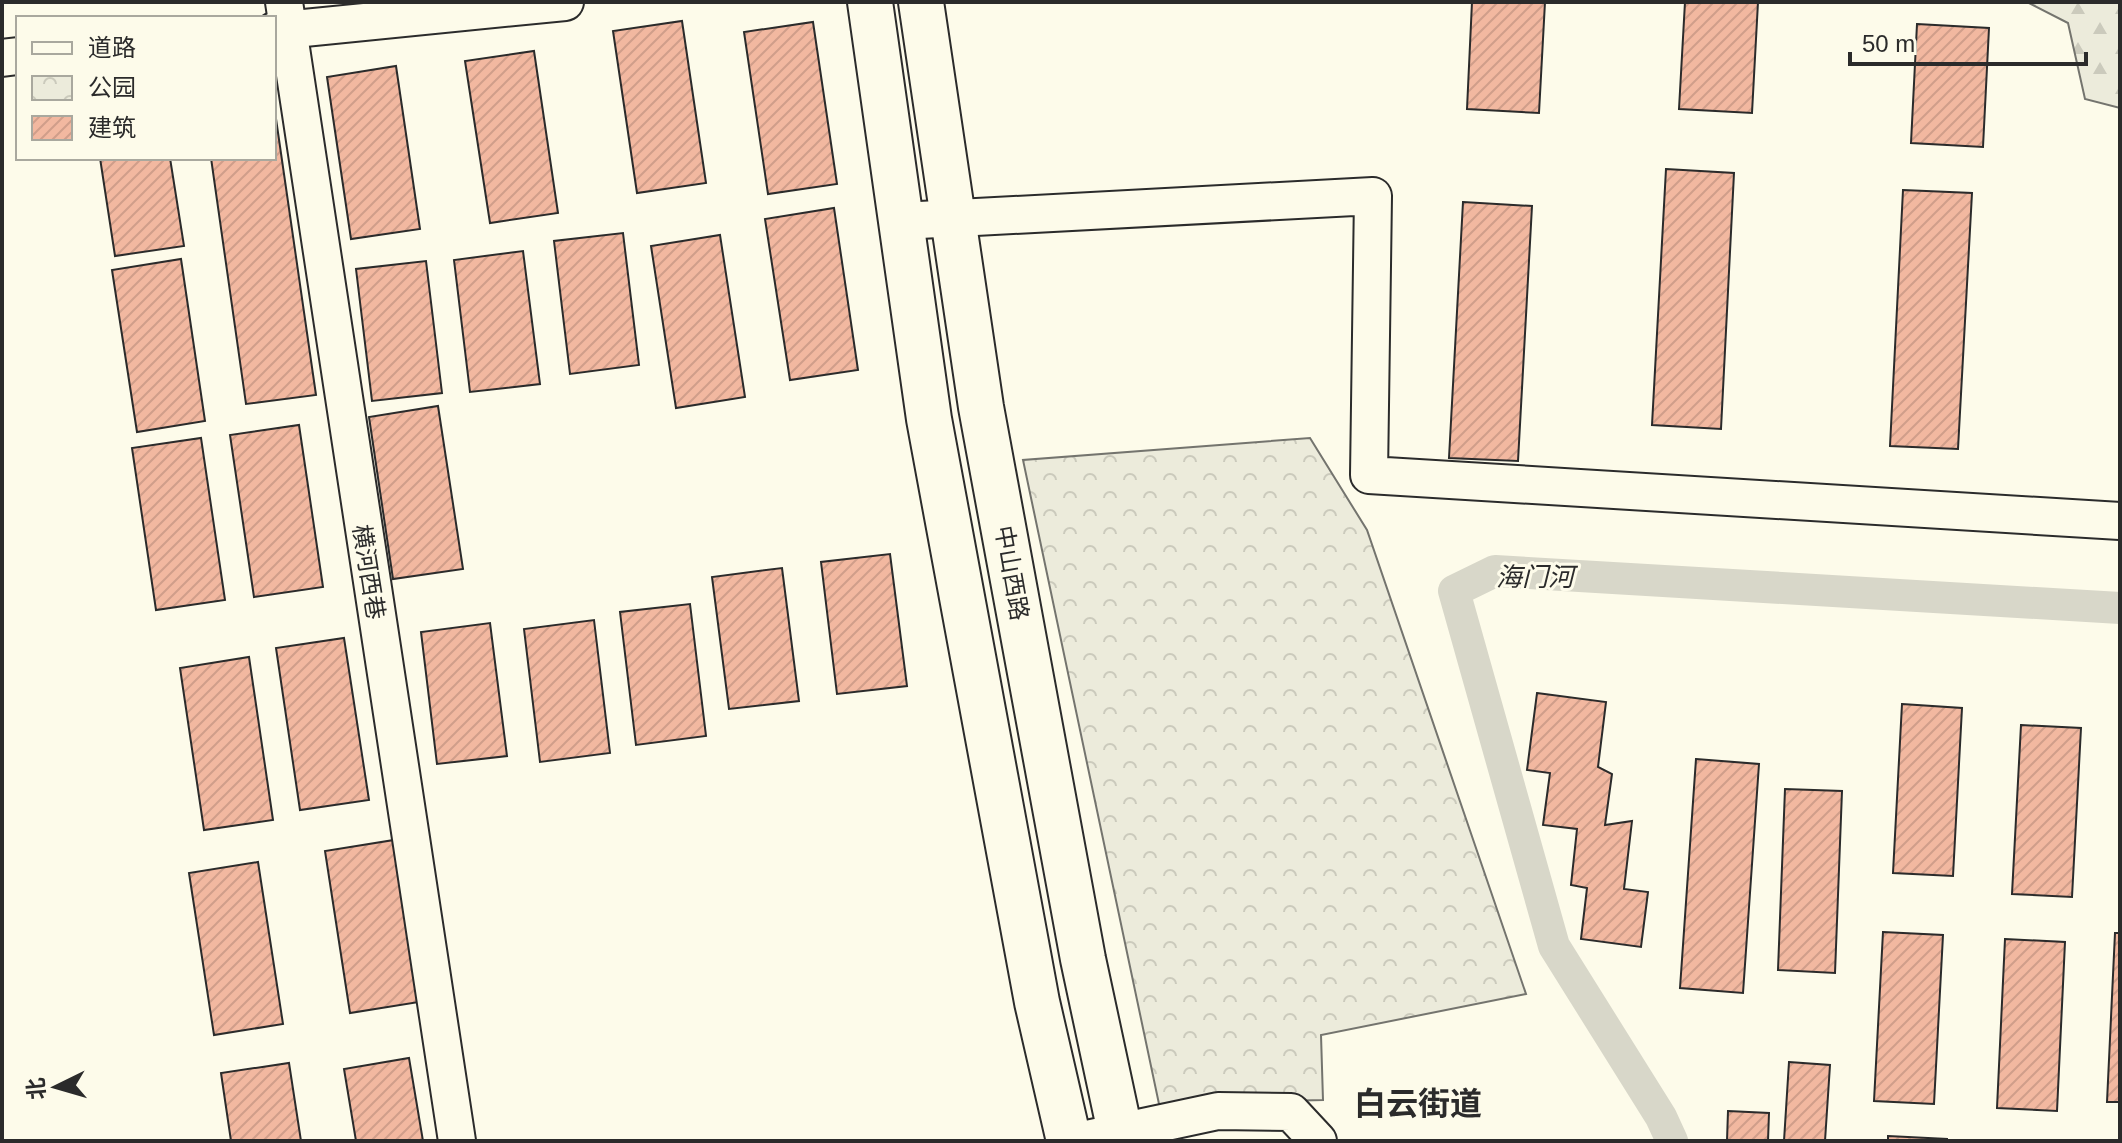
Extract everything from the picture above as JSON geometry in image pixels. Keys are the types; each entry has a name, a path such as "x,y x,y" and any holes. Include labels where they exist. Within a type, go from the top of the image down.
{"main road":[{"path":"870,2 929,419 1037,1002 1069,1141"},
{"name":"中山西路","path":"921,2 992,469 1083,959 1121,1136"}],"street":[{"path":"281,21 565,2"},
{"name":"横河西巷","path":"281,21 457,1141"},
{"path":"901,221 1373,196 1369,475 2120,521"},
{"path":"1077,1141 1121,1136 1218,1111 1291,1112 1318,1141"}],"green space":[{"path":"2027,2 2120,2 2120,108 2085,99 2068,23"},
{"path":"1310,438 1367,530 1526,994 1321,1035 1323,1100 1159,1104 1023,460"}],"building":[{"path":"1472,2 1545,2 1539,113 1467,109"},
{"path":"1685,2 1758,2 1752,113 1679,109"},
{"path":"682,21 706,183 637,193 613,31"},
{"path":"813,22 837,184 768,194 744,32"},
{"path":"1917,24 1989,28 1983,147 1911,143"},
{"path":"534,51 558,213 490,223 465,61"},
{"path":"396,66 420,229 351,239 327,77"},
{"path":"276,119 316,395 246,404 211,160 276,160"},
{"path":"100,160 170,160 184,246 115,256"},
{"path":"1666,169 1734,173 1721,429 1652,425"},
{"path":"1903,190 1972,193 1958,449 1890,446"},
{"path":"1463,202 1532,206 1518,461 1449,458"},
{"path":"834,208 858,370 790,380 765,219"},
{"path":"623,233 639,365 570,374 554,241"},
{"path":"720,235 745,397 676,408 651,246"},
{"path":"523,251 540,384 470,392 454,260"},
{"path":"181,259 205,421 137,432 112,270"},
{"path":"426,261 442,393 372,401 356,269"},
{"path":"438,406 463,569 393,579 369,417"},
{"path":"299,425 323,587 254,597 230,435"},
{"path":"201,438 225,600 156,610 132,448"},
{"path":"890,554 907,686 837,694 821,562"},
{"path":"782,568 799,701 729,709 712,577"},
{"path":"690,604 706,736 636,745 620,612"},
{"path":"594,620 610,753 540,762 524,629"},
{"path":"490,623 507,756 437,764 421,632"},
{"path":"344,638 369,800 300,810 276,648"},
{"path":"249,657 273,820 204,830 180,668"},
{"path":"1537,693 1606,702 1598,767 1612,774 1605,825 1632,821 1624,889 1648,892 1641,947 1581,939 1587,888 1571,885 1577,829 1543,825 1550,773 1527,770"},
{"path":"1902,704 1962,708 1953,876 1893,873"},
{"path":"2021,725 2081,728 2072,897 2012,894"},
{"path":"1696,759 1759,764 1743,993 1680,988"},
{"path":"1785,789 1842,791 1835,973 1778,970"},
{"path":"394,840 419,1002 350,1013 325,851"},
{"path":"258,862 283,1024 214,1035 189,873"},
{"path":"1883,932 1943,935 1934,1104 1874,1101"},
{"path":"2115,933 2120,933 2120,1102 2107,1102"},
{"path":"2005,939 2065,942 2057,1111 1997,1108"},
{"path":"409,1058 423,1141 356,1141 344,1069"},
{"path":"1789,1062 1830,1065 1825,1141 1784,1141"},
{"path":"289,1063 301,1141 231,1141 221,1073"},
{"path":"1728,1111 1769,1113 1768,1141 1727,1141"},
{"path":"1888,1136 1947,1139 1947,1141 1888,1141"}],"waterway":[{"name":"海门河","path":"1672,1141 1661,1117 1554,946 1454,591 1495,571 2120,608"}],"district":[{"name":"白云街道","path":"1418,1104"}]}
